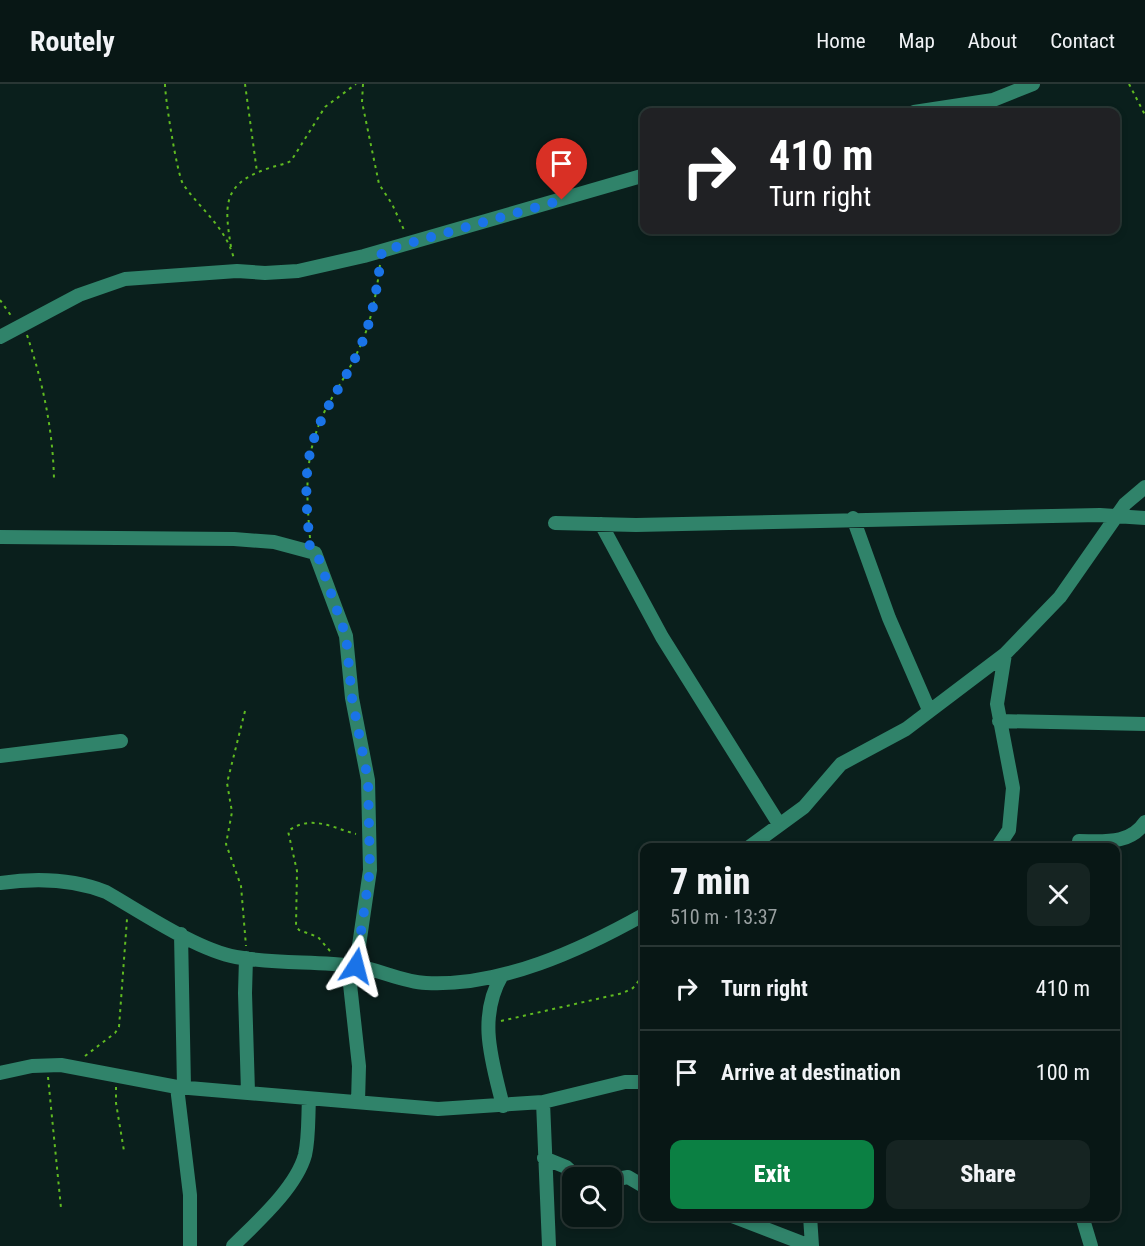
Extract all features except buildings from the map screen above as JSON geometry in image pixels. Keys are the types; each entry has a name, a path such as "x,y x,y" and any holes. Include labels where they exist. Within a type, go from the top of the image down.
{"street":[{"path":"940,108 993,100 1033,84"},
{"path":"0,337 79,295 125,279 237,271 265,273 298,271 382,251 640,176"},
{"path":"754,843 804,807 841,764 906,729 1005,654 1060,597 1116,516 1145,487"},
{"path":"555,523 853,518 1116,516 1145,518"},
{"path":"853,518 889,618 929,710"},
{"path":"601,524 662,637 779,824"},
{"path":"0,537 234,539 274,542 310,550 319,559 346,636 352,698 368,780 370,870 348,966 359,1066 358,1102"},
{"path":"1005,654 997,704 1013,776 1007,843"},
{"path":"999,721 1145,724"},
{"path":"0,756 121,741"},
{"path":"1079,841 1119,840 1140,829 1145,822"},
{"path":"1000,843 1009,830"},
{"path":"0,884 23,880 91,886 210,949 246,958 348,966 406,981 426,983 502,975 579,949 640,917"},
{"path":"181,934 180,1087 190,1195 190,1246"},
{"path":"246,958 244,993 248,1092"},
{"path":"502,975 490,999 486,1024 503,1106"},
{"path":"0,1073 47,1065 180,1087 438,1109 543,1102 625,1082 640,1082"},
{"path":"232,1246 267,1211 291,1182 303,1161 309,1099"},
{"path":"543,1102 549,1246"},
{"path":"544,1158 566,1167"},
{"path":"622,1179 628,1178 640,1184"},
{"path":"745,1221 811,1246 810,1221"},
{"path":"1084,1221 1091,1246"}],"path":[{"path":"165,84 181,179 209,213 231,247"},
{"path":"245,84 257,172"},
{"path":"237,271 227,222 228,198 233,189 257,172 291,161 325,107 356,84"},
{"path":"363,84 362,102 379,184 392,204 410,243"},
{"path":"1129,84 1145,115"},
{"path":"310,550 307,486 310,453 325,408 356,356 365,336 374,310 382,251"},
{"path":"0,300 21,326 36,363 53,438 54,480"},
{"path":"245,711 227,783 232,812 226,843 241,886 246,919 246,958"},
{"path":"348,966 318,937 299,930 296,926 297,871 288,831 317,822 370,838"},
{"path":"70,1067 115,1033 119,1027 128,904"},
{"path":"486,1024 623,993 633,988 640,979"},
{"path":"47,1065 61,1208"},
{"path":"117,1076 116,1103 123,1151"}],"route":[{"path":"356,966 370,870 371,831 368,780 352,698 349,653 343,621 319,559 310,550 307,486 310,453 325,408 356,356 365,336 374,310 382,251 562,200"}]}
